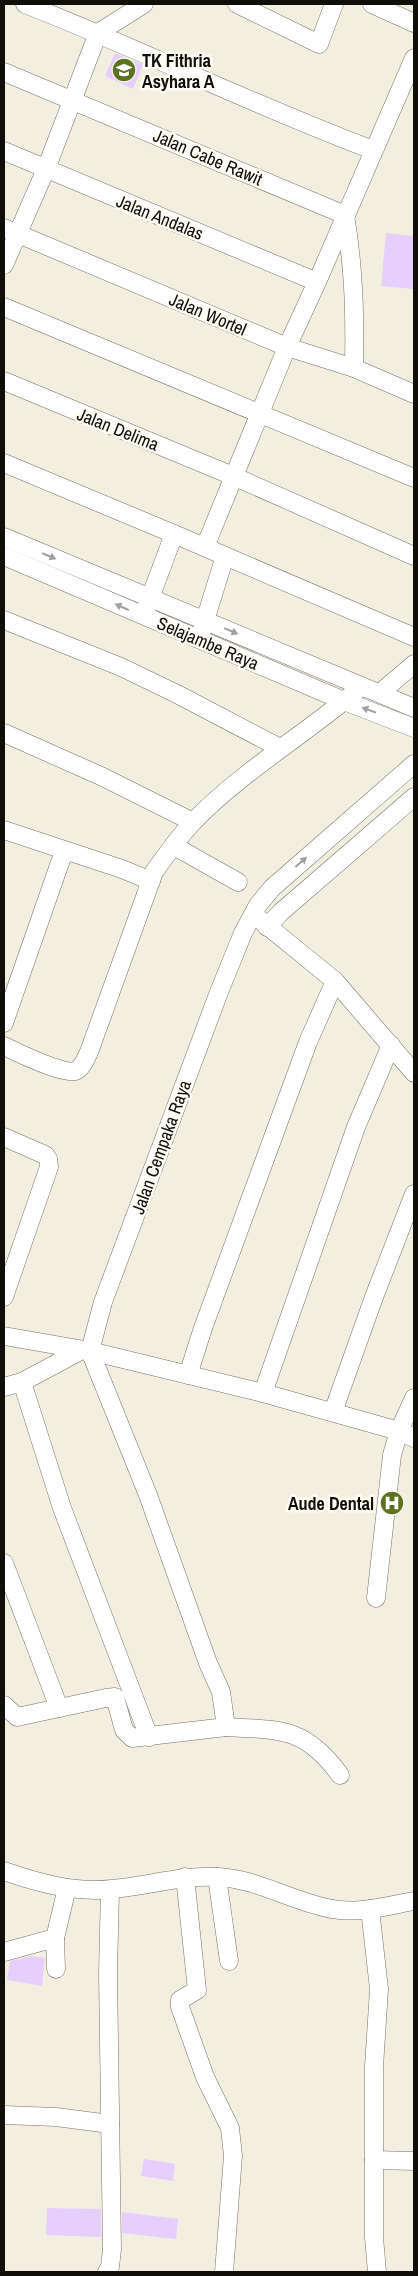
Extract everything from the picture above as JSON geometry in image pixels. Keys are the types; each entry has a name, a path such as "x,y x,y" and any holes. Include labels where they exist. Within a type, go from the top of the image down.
{"street":[{"path":"25,4 98,33 316,128 373,150"},
{"path":"4,265 10,231 46,169 98,33 144,4"},
{"path":"237,4 319,44 334,4"},
{"path":"372,4 414,23"},
{"path":"205,547 287,347 414,58"},
{"name":"Jalan Cabe Rawit","path":"4,72 345,215"},
{"name":"Jalan Andalas","path":"4,151 317,282"},
{"path":"345,215 353,263 356,306 354,368"},
{"name":"Jalan Wortel","path":"10,231 287,347 354,368 414,394"},
{"path":"4,307 260,412 414,478"},
{"name":"Jalan Delima","path":"4,381 233,476 414,556"},
{"path":"4,462 414,637"},
{"path":"143,616 174,534"},
{"path":"4,537 150,600 205,620 414,708"},
{"name":"Selajambe Raya","path":"4,556 344,701 414,728"},
{"path":"199,639 225,556"},
{"path":"4,620 137,675 280,748"},
{"path":"380,693 414,664"},
{"path":"4,1046 55,1068 75,1071 80,1068 89,1052 161,864 193,822 218,798 361,687"},
{"path":"4,733 103,777 193,822"},
{"path":"266,912 272,888 414,764"},
{"path":"266,912 414,797"},
{"path":"4,830 122,869 161,864 238,882"},
{"path":"4,1022 64,851"},
{"path":"266,912 335,981 414,1073"},
{"name":"Jalan Cempaka Raya","path":"85,1351 190,1066 238,944 266,912"},
{"path":"188,1375 203,1328 308,1042 335,981"},
{"path":"263,1393 356,1127 391,1045"},
{"path":"4,1137 45,1156 48,1159 49,1167 4,1297"},
{"path":"333,1412 374,1297 414,1194"},
{"path":"4,1336 85,1351 263,1393 333,1412 401,1441"},
{"path":"4,1387 22,1382 85,1351"},
{"path":"85,1351 148,1495 208,1663 221,1692 226,1726"},
{"path":"22,1382 62,1508 149,1737"},
{"path":"376,1598 401,1441 414,1398"},
{"path":"4,1563 59,1708"},
{"path":"4,1705 10,1719 106,1698 115,1698 126,1734 132,1738 226,1726 280,1730 303,1738 326,1754 340,1775"},
{"path":"4,1871 67,1888 110,1890 185,1877 217,1877 241,1880 326,1908 352,1910 414,1901"},
{"path":"185,1877 197,1990 180,2000 180,2007 205,2077 230,2128 232,2139 233,2156 224,2272"},
{"path":"217,1877 230,1961"},
{"path":"56,1969 55,1938 67,1888"},
{"path":"107,2272 110,2267 112,2249 108,1964 110,1890"},
{"path":"370,1908 379,1990 374,2067 374,2237 377,2272"},
{"path":"4,1952 55,1938"},
{"path":"4,2115 56,2117 110,2124"},
{"path":"374,2160 414,2161"}],"building":[{"name":"TK Fithria Asyhara A","path":"115,53 143,65 133,89 105,76"},
{"path":"386,233 414,236 413,289 381,286"},
{"path":"31,1956 45,1958 42,1986 7,1980 10,1961"},
{"path":"144,2159 175,2164 173,2181 141,2176"},
{"path":"47,2208 101,2209 101,2237 46,2235"},
{"path":"122,2212 178,2219 176,2239 122,2233"}],"place":[{"name":"TK Fithria Asyhara A","path":"124,70"},
{"name":"Aude Dental","path":"392,1503"}]}
